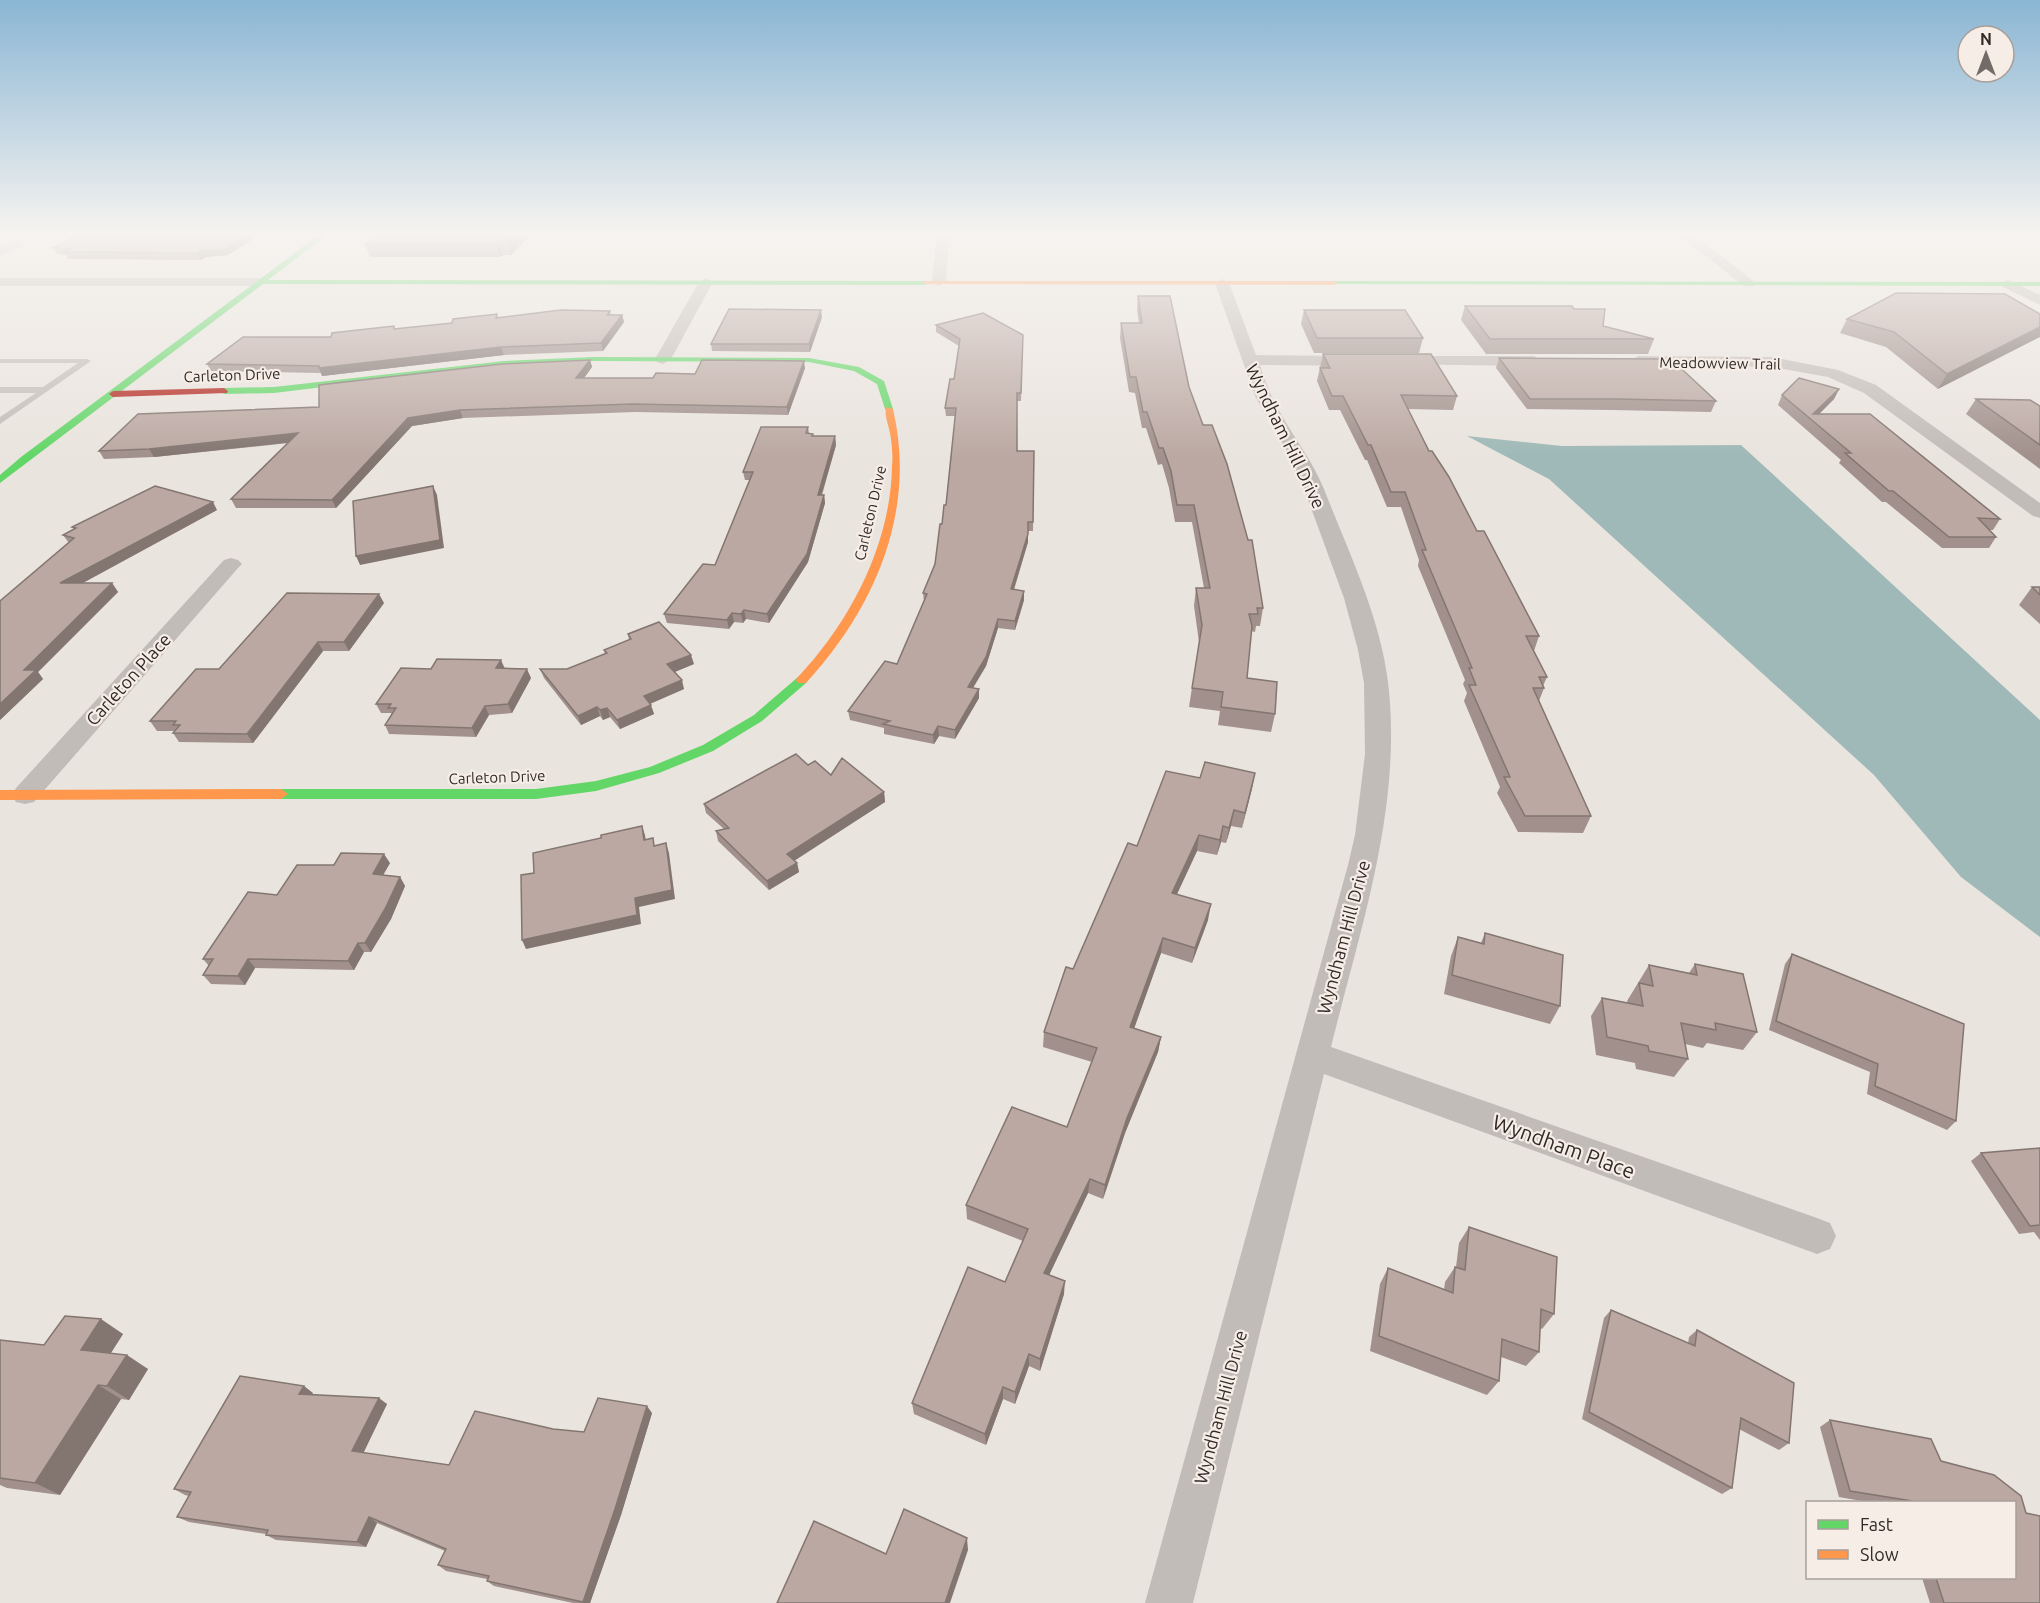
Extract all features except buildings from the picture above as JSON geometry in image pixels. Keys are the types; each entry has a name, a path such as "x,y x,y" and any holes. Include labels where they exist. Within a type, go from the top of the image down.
{"street":[{"path":"0,480 24,459 227,307"},
{"path":"663,359 692,307"},
{"name":"Wyndham Hill Drive","path":"1169,1603 1369,835 1378,753 1376,683 1362,619 1313,486 1301,460 1263,396 1230,307"},
{"name":"Carleton Drive","path":"0,795 500,795 560,792 610,783 680,761 758,720 798,685 837,638 864,593 882,547 899,462 897,436 881,383 856,369 809,360 552,360 504,363 274,390 113,394"},
{"path":"1249,360 1546,361"},
{"name":"Meadowview Trail","path":"1618,361 1772,362 1832,373 1870,388 2040,512"},
{"name":"Carleton Place","path":"26,795 231,564"},
{"name":"Wyndham Place","path":"1312,1055 1817,1236"}],"lane":[{"path":"0,361 87,361 46,390 4,415 0,421"},
{"path":"0,390 46,390"}],"water":[{"path":"1467,436 1562,446 1741,445 2040,720 2040,937 1961,877 1874,775 1549,479"}],"traffic: fast":[{"path":"0,480 24,459 228,307"},
{"path":"224,391 274,390 504,363 593,359 809,360 856,369 881,383 889,409"},
{"path":"281,794 536,794 596,786 654,770 708,748 758,718 802,680"}],"traffic: slow":[{"path":"802,680 840,634 868,583 879,555 895,496 897,467 895,437 889,409"},
{"path":"0,795 281,794"}],"traffic: jam":[{"path":"113,394 224,391"}]}
